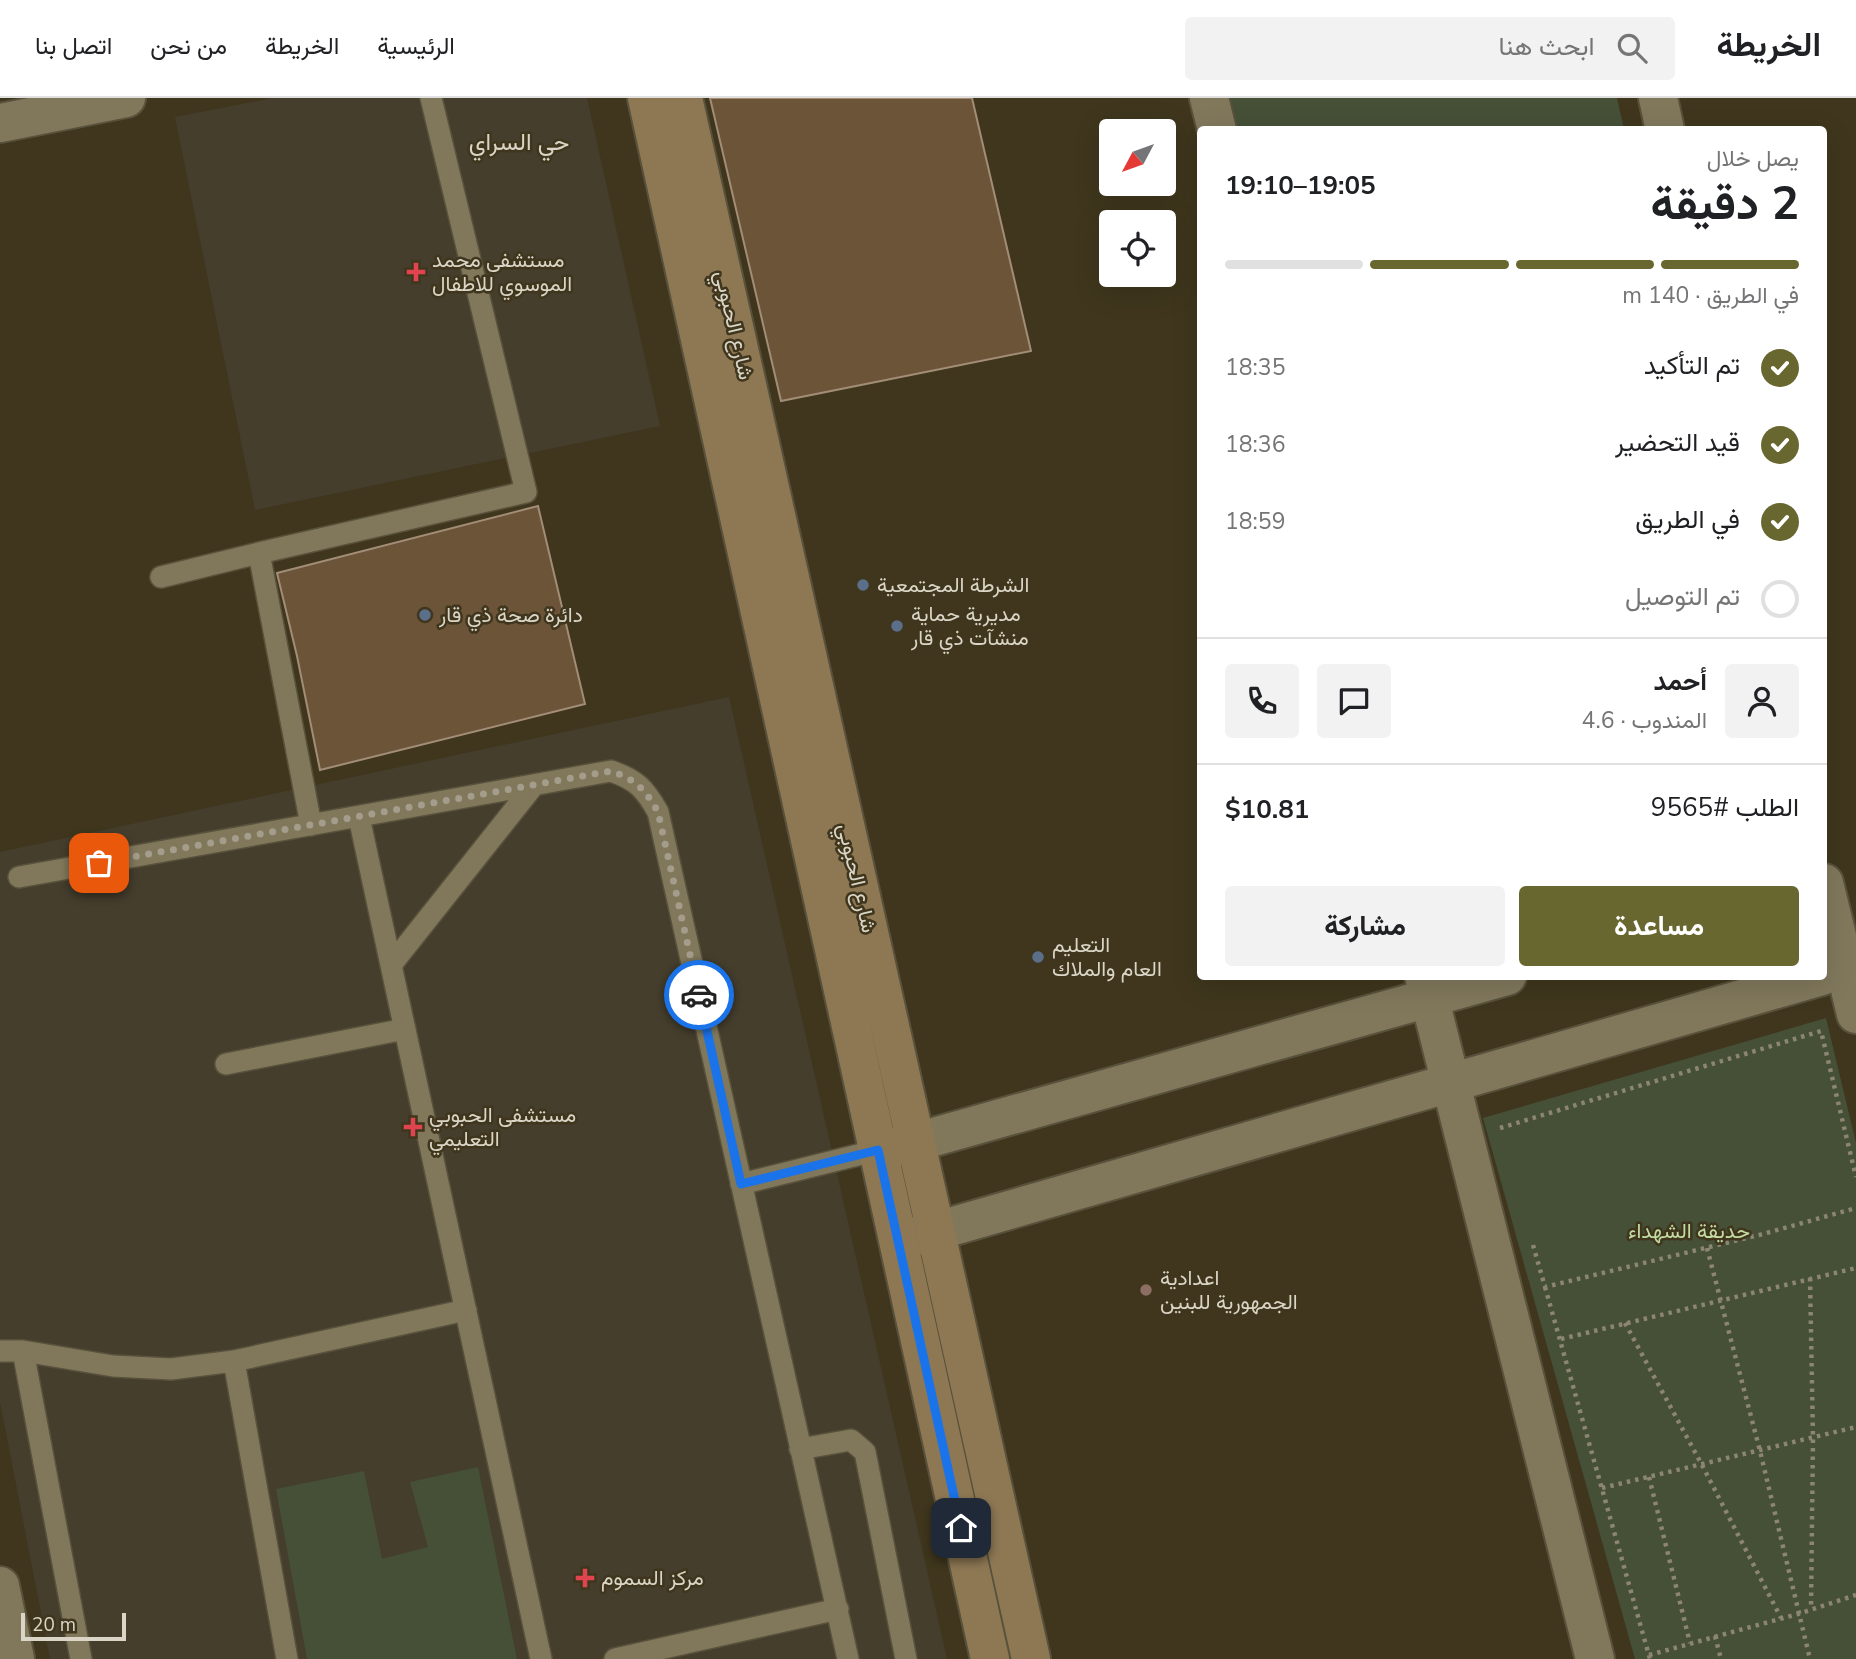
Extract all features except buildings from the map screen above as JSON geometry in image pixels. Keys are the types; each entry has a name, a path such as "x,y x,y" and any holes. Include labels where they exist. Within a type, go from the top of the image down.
{"main road":[{"name":"شارع الحبوبي","path":"647,98 990,1659"},
{"name":"شارع الحبوبي","path":"683,98 1031,1659"}],"street":[{"path":"0,123 126,98"},
{"path":"1209,98 1216,126"},
{"path":"1658,98 1664,126"},
{"path":"1827,883 1856,874"},
{"path":"1827,904 1837,972 1856,1014"},
{"path":"878,1150 916,1142 1427,988 1480,980"},
{"path":"897,1240 1450,1085 1810,980"},
{"path":"1427,988 1595,1659"},
{"path":"0,1586 15,1659"}],"lane":[{"path":"161,577 526,492 431,98"},
{"path":"259,553 311,825"},
{"path":"19,877 611,771 629,777 647,792 658,812 848,1659"},
{"path":"391,965 534,785"},
{"path":"359,817 541,1659"},
{"path":"226,1064 405,1029"},
{"path":"741,1184 878,1150"},
{"path":"0,1352 23,1351 113,1366 171,1369 234,1361 466,1310"},
{"path":"23,1351 81,1659"},
{"path":"234,1361 287,1659"},
{"path":"800,1449 851,1440 865,1452 906,1659"},
{"path":"615,1659 838,1609"}],"path":[{"path":"1498,1128 1821,1031 1856,1177"},
{"path":"1545,1287 1856,1208"},
{"path":"1529,1234 1649,1657 1856,1595"},
{"path":"1707,1248 1810,1659"},
{"path":"1560,1339 1856,1268"},
{"path":"1810,1278 1813,1438 1811,1609"},
{"path":"1625,1323 1781,1618"},
{"path":"1602,1488 1856,1427"},
{"path":"1649,1477 1690,1643"},
{"path":"1715,1636 1721,1659"}],"shaded area":[{"name":"مستشفى محمد الموسوي للاطفال","path":"273,98 587,98 660,426 255,510 175,117"},
{"name":"مستشفى الحبوبي التعليمي","path":"729,697 947,1659 50,1659 0,1402 0,852"}],"green space":[{"path":"1217,98 1617,98 1623,126 1224,126"},
{"name":"حديقة الشهداء","path":"1826,1018 1856,1143 1856,1659 1635,1659 1483,1118"},
{"path":"478,1467 517,1659 307,1659 276,1489 364,1471 382,1559 428,1547 410,1482"}],"way so far":[{"path":"99,863 611,771 629,777 647,792 658,812 699,995"}],"place":[{"name":"مستشفى محمد الموسوي للاطفال","path":"416,272"},
{"name":"الشرطة المجتمعية","path":"863,585"},
{"name":"دائرة صحة ذي قار","path":"425,615"},
{"name":"مديرية حماية منشآت ذي قار","path":"897,626"},
{"name":"التعليم العام والملاك","path":"1038,957"},
{"name":"مستشفى الحبوبي التعليمي","path":"413,1127"},
{"name":"اعدادية الجمهورية للبنين","path":"1146,1290"},
{"name":"مركز السموم","path":"585,1578"}],"district":[{"name":"حي السراي","path":"519,142"}],"route":[{"path":"699,995 741,1184 878,1150 961,1528"}]}
